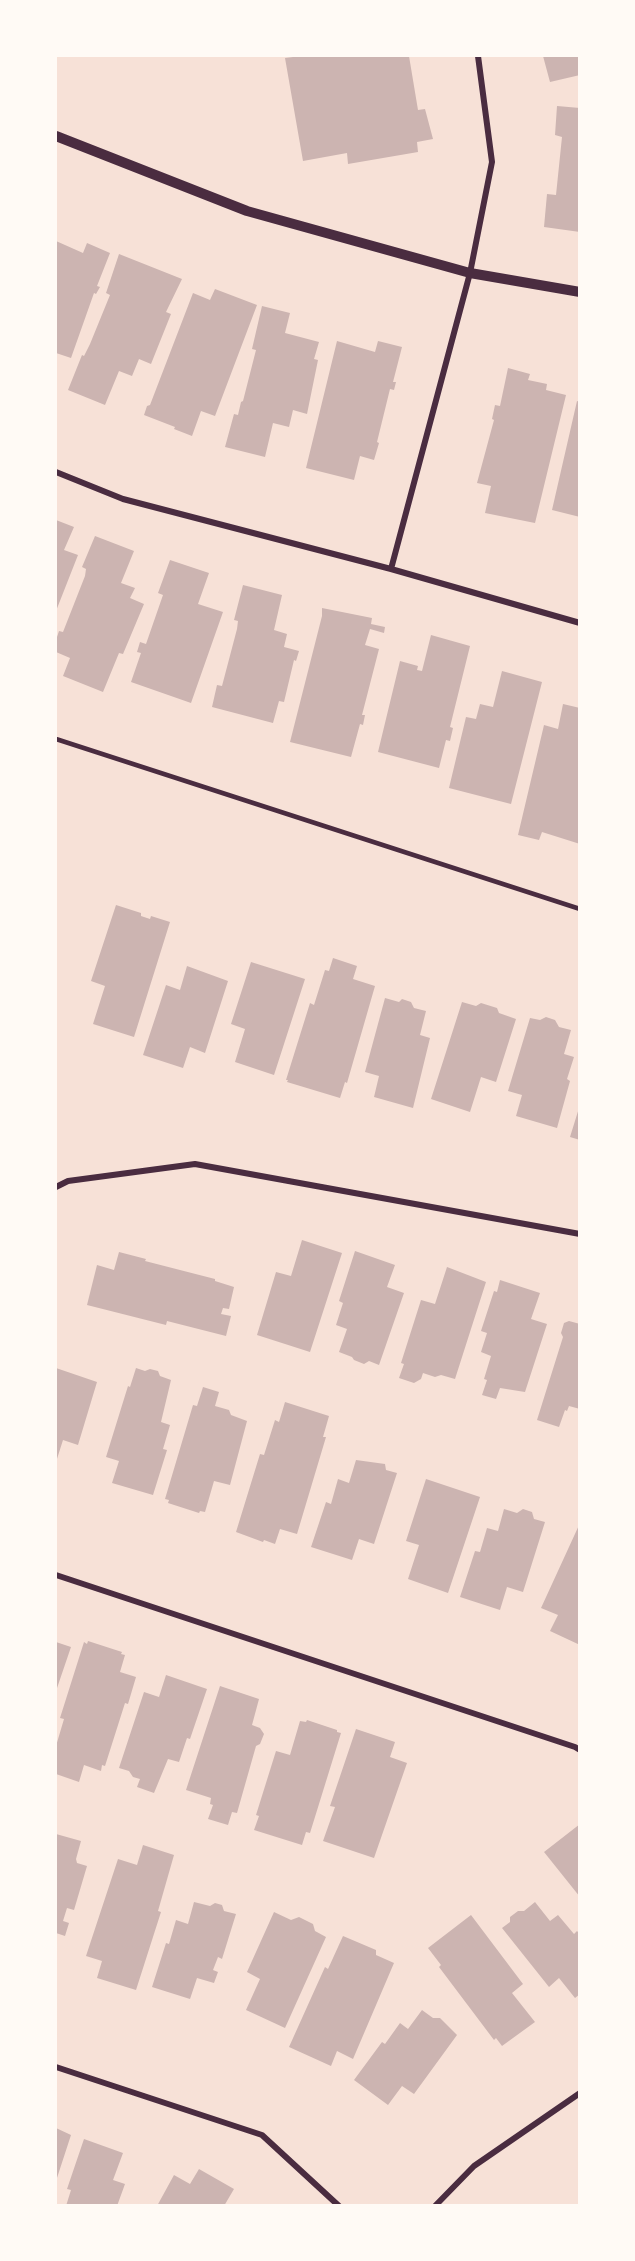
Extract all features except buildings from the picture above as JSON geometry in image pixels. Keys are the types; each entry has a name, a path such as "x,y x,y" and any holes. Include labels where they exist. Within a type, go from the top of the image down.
{"street":[{"path":"391,569 470,273 492,162 478,56"},
{"path":"56,136 247,211 470,273 579,292"},
{"path":"56,472 123,499 391,569 579,623"},
{"path":"56,1187 68,1181 195,1164 579,1234"},
{"path":"56,1575 579,1750"},
{"path":"56,2067 262,2135 339,2205"},
{"path":"435,2205 474,2166 579,2093"}],"lane":[{"path":"56,739 579,909"}]}
